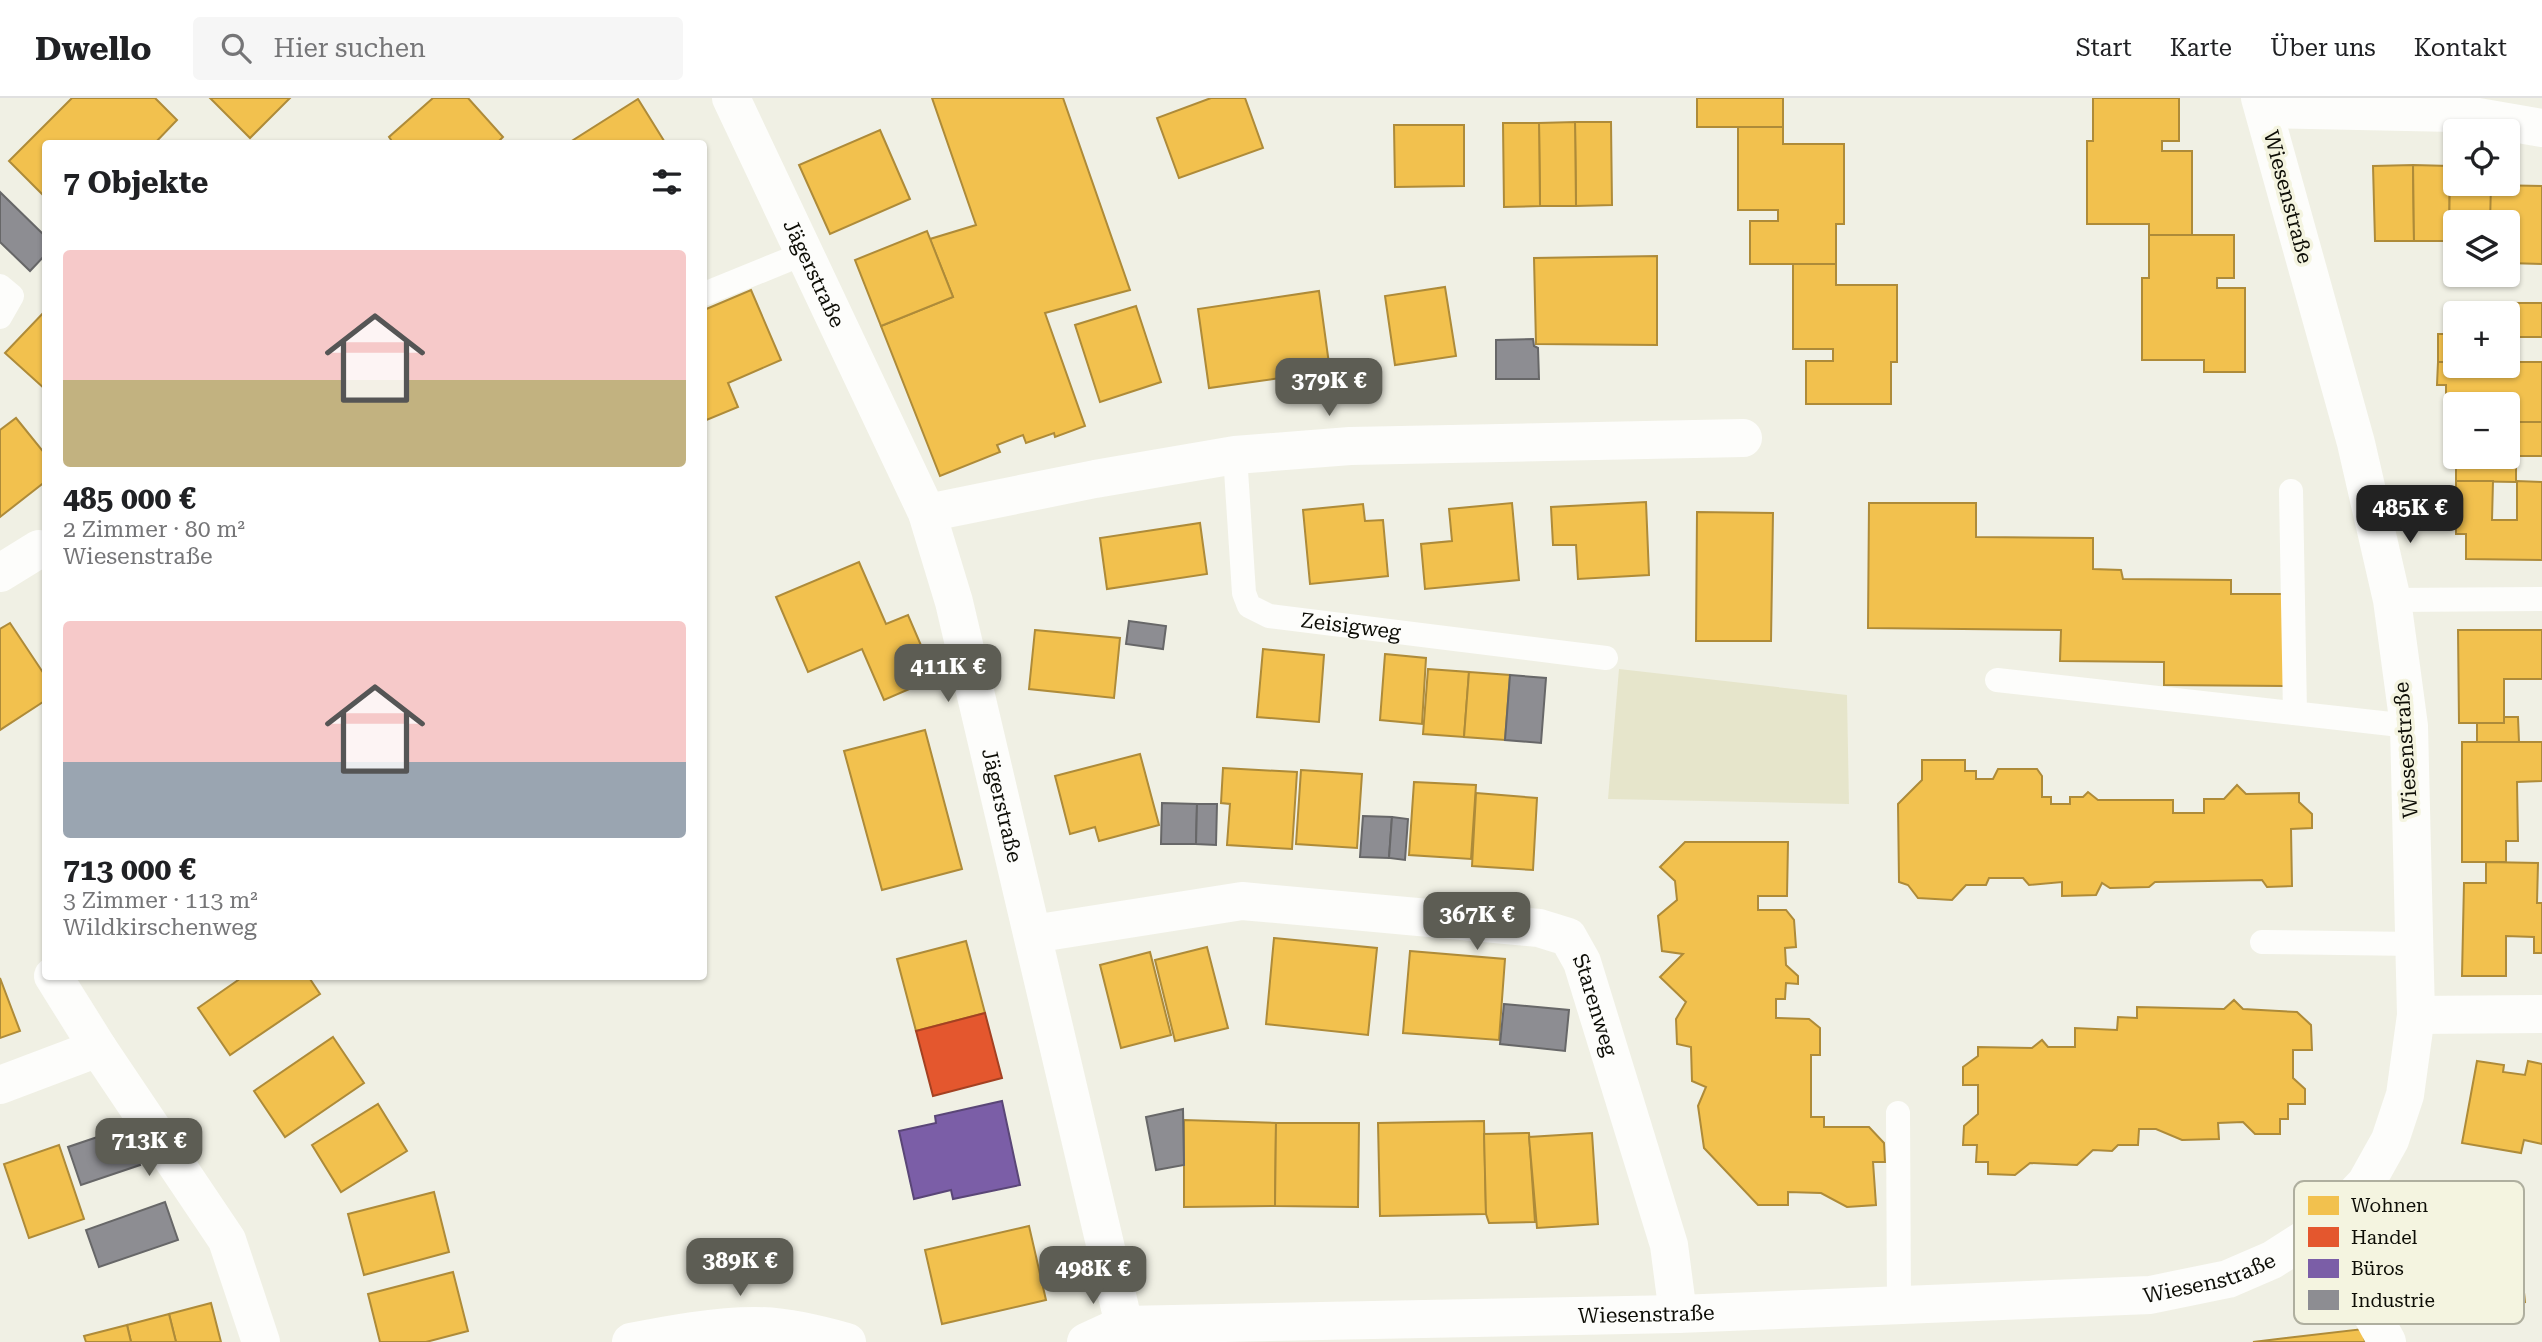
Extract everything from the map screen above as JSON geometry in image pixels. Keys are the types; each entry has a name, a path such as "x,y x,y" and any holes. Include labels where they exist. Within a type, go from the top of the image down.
{"street":[{"name":"Jägerstraße","path":"731,98 927,513 954,601 1125,1333"},
{"path":"2262,104 2455,113 2542,128"},
{"name":"Wiesenstraße","path":"2262,104 2356,443 2392,600 2409,726 2416,1015 2405,1094 2390,1140 2367,1181"},
{"path":"927,513 1095,479 1235,455 1350,446 1743,438"},
{"path":"0,573 39,549"},
{"name":"Starenweg","path":"1033,934 1242,901 1539,928 1568,937 1582,962 1669,1245 1678,1314"},
{"path":"55,980 227,1240 261,1342"},
{"path":"2416,1015 2542,1014"},
{"path":"0,1085 98,1048"},
{"name":"Wiesenstraße","path":"1125,1333 1899,1306 2150,1294 2228,1279 2272,1260 2294,1246"},
{"path":"2377,1324 2387,1342"},
{"path":"631,1342 707,1330 756,1326 806,1331 847,1342"},
{"path":"1086,1342 1125,1333"}],"lane":[{"path":"707,293 805,253"},
{"path":"0,286 12,296 0,317"},
{"name":"Zeisigweg","path":"1235,455 1244,593 1249,606 1269,615 1606,658"},
{"path":"2291,491 2295,713"},
{"path":"2392,600 2542,599"},
{"path":"1997,680 2409,726"},
{"path":"2262,942 2415,944"},
{"path":"1898,1113 1899,1306"}],"green space":[{"path":"1619,669 1847,695 1849,804 1608,799"}],"building: Wohnen":[{"path":"72,98 155,98 177,120 158,140 42,140 42,194 9,161"},
{"path":"210,98 290,98 250,138"},
{"path":"433,98 468,98 503,137 500,140 391,140 389,137"},
{"path":"932,98 1063,98 1130,290 1045,313 1085,426 1055,437 1054,433 1026,443 1023,435 997,445 1000,452 940,476 881,326 953,297 930,239 976,225"},
{"path":"1211,98 1245,98 1263,148 1179,178 1157,118"},
{"path":"1697,98 1783,98 1783,127 1697,127"},
{"path":"2093,98 2179,98 2179,141 2162,141 2162,151 2192,151 2192,235 2149,235 2149,224 2087,224 2087,141 2093,141"},
{"path":"638,99 664,140 573,140"},
{"path":"1575,122 1611,122 1612,205 1576,206"},
{"path":"1575,122 1576,206 1540,206 1539,123"},
{"path":"1503,123 1539,123 1540,206 1504,207"},
{"path":"1394,125 1464,125 1464,186 1395,187"},
{"path":"1738,127 1783,127 1783,144 1844,144 1844,224 1836,224 1836,264 1750,264 1750,221 1778,221 1778,210 1738,210"},
{"path":"880,130 910,199 830,234 799,165"},
{"path":"2413,165 2414,241 2375,241 2373,166"},
{"path":"2413,165 2443,166 2443,196 2450,196 2449,210 2443,210 2443,241 2414,241"},
{"path":"2520,186 2542,186 2542,264 2520,263 2520,210 2490,210 2491,196 2520,196"},
{"path":"2450,196 2491,196 2491,210 2449,210"},
{"path":"927,231 953,297 881,326 855,260"},
{"path":"2149,235 2234,235 2234,278 2217,278 2217,288 2245,288 2245,372 2204,372 2204,360 2142,360 2142,278 2149,278"},
{"path":"1657,256 1657,345 1536,344 1534,258"},
{"path":"1793,264 1836,264 1836,285 1897,285 1897,362 1891,362 1891,404 1806,404 1806,361 1833,361 1833,349 1793,349"},
{"path":"1445,287 1456,356 1395,365 1385,296"},
{"path":"751,290 781,360 728,383 738,407 707,420 707,309"},
{"path":"1319,291 1330,371 1209,388 1198,309"},
{"path":"2520,303 2542,303 2542,337 2520,337"},
{"path":"1136,306 1161,382 1100,402 1075,325"},
{"path":"42,314 42,386 5,353"},
{"path":"2438,334 2443,334 2443,362 2438,362"},
{"path":"2438,362 2443,362 2443,378 2520,378 2520,362 2542,362 2542,422 2520,422 2520,392 2446,392 2446,385 2437,385"},
{"path":"16,418 42,450 42,484 0,517 0,430"},
{"path":"2520,422 2542,422 2542,456 2520,456"},
{"path":"2456,469 2516,469 2516,482 2456,481"},
{"path":"2456,481 2493,481 2492,520 2517,520 2517,481 2542,482 2542,560 2466,559 2466,534 2456,534"},
{"path":"1646,502 1649,575 1578,579 1576,545 1553,545 1551,507"},
{"path":"1512,503 1519,580 1425,589 1421,544 1452,541 1449,509"},
{"path":"1869,503 1976,503 1976,537 2093,538 2093,569 2121,570 2123,579 2231,580 2231,594 2285,594 2284,686 2164,685 2164,662 2060,661 2061,630 1868,628"},
{"path":"1363,504 1365,521 1383,520 1388,576 1310,584 1303,510"},
{"path":"1697,512 1773,513 1771,641 1696,641"},
{"path":"1200,523 1207,574 1107,589 1100,538"},
{"path":"859,562 886,624 908,615 935,678 884,700 862,649 808,672 776,597"},
{"path":"10,623 42,671 42,703 0,730 0,629"},
{"path":"1035,630 1120,638 1114,698 1029,689"},
{"path":"2458,630 2542,630 2542,679 2504,679 2504,723 2459,723"},
{"path":"1263,649 1324,655 1319,722 1257,717"},
{"path":"1385,654 1426,658 1422,724 1380,720"},
{"path":"1428,669 1469,672 1464,737 1423,734"},
{"path":"1469,672 1510,675 1505,740 1464,737"},
{"path":"2504,717 2518,717 2519,742 2477,742 2477,723 2504,723"},
{"path":"925,730 962,869 882,890 844,751"},
{"path":"2462,742 2542,742 2542,781 2517,782 2518,841 2506,841 2506,862 2462,862"},
{"path":"1140,754 1159,825 1099,841 1095,827 1070,834 1055,776"},
{"path":"1922,760 1965,760 1965,771 1976,771 1976,779 1993,779 1998,769 2037,769 2042,776 2042,797 2051,797 2051,804 2070,804 2070,797 2083,797 2088,792 2098,800 2173,800 2173,813 2204,813 2204,799 2224,799 2237,785 2246,794 2299,793 2299,802 2312,814 2312,828 2291,829 2292,886 2267,887 2262,880 2155,882 2149,887 2110,888 2102,883 2096,895 2062,896 2062,882 2029,885 2023,878 1989,878 1986,885 1966,885 1952,900 1918,898 1908,885 1899,882 1898,804 1922,780"},
{"path":"1223,768 1297,772 1292,849 1227,845 1230,804 1221,803"},
{"path":"1301,770 1362,774 1357,848 1296,844"},
{"path":"1414,782 1476,785 1471,859 1409,855"},
{"path":"1476,793 1537,798 1533,870 1472,866"},
{"path":"1685,842 1788,842 1787,896 1758,896 1758,910 1786,910 1794,920 1796,947 1785,948 1786,965 1798,976 1798,984 1786,983 1785,999 1776,999 1776,1018 1809,1019 1820,1028 1820,1055 1811,1055 1811,1117 1824,1117 1824,1127 1869,1127 1884,1143 1885,1162 1873,1162 1876,1205 1847,1207 1821,1193 1788,1192 1788,1205 1758,1205 1704,1148 1698,1106 1706,1087 1692,1081 1691,1047 1677,1044 1676,1019 1686,1002 1660,977 1683,954 1662,951 1658,916 1677,900 1675,881 1660,867"},
{"path":"2486,862 2538,863 2537,903 2542,903 2542,953 2534,953 2534,937 2506,936 2506,976 2462,976 2464,883 2486,883"},
{"path":"1274,938 1377,948 1368,1035 1266,1024"},
{"path":"966,941 985,1013 916,1031 897,959"},
{"path":"1207,947 1228,1028 1175,1041 1155,960"},
{"path":"1410,951 1505,959 1499,1040 1403,1033"},
{"path":"1150,952 1171,1035 1121,1048 1100,965"},
{"path":"0,978 20,1031 0,1038"},
{"path":"238,980 311,980 320,994 230,1055 198,1008"},
{"path":"2234,1000 2243,1009 2297,1012 2311,1025 2312,1050 2293,1050 2293,1078 2305,1089 2305,1104 2288,1104 2288,1119 2280,1119 2280,1134 2255,1134 2243,1122 2218,1123 2219,1139 2182,1140 2156,1129 2139,1129 2138,1145 2118,1145 2112,1151 2093,1150 2077,1165 2030,1163 2015,1175 1988,1174 1988,1162 1976,1162 1977,1145 1963,1145 1964,1126 1978,1114 1978,1085 1963,1085 1963,1067 1978,1056 1978,1047 2032,1048 2042,1040 2048,1047 2075,1047 2075,1028 2117,1030 2118,1017 2137,1018 2137,1007 2224,1009"},
{"path":"333,1037 364,1083 285,1137 254,1091"},
{"path":"2477,1061 2504,1065 2503,1072 2525,1075 2528,1061 2542,1064 2542,1144 2524,1140 2521,1153 2462,1143"},
{"path":"378,1104 407,1151 341,1192 312,1145"},
{"path":"1184,1120 1276,1123 1275,1206 1184,1207"},
{"path":"1484,1121 1486,1214 1380,1216 1378,1123"},
{"path":"1276,1123 1359,1123 1358,1207 1275,1206"},
{"path":"1529,1133 1535,1222 1489,1223 1486,1214 1484,1134"},
{"path":"1592,1133 1598,1224 1537,1228 1529,1137"},
{"path":"59,1145 84,1219 29,1238 4,1164"},
{"path":"434,1192 449,1252 364,1275 348,1214"},
{"path":"1029,1226 1046,1300 942,1324 925,1250"},
{"path":"453,1272 468,1331 426,1342 380,1342 368,1294"},
{"path":"211,1303 221,1342 176,1342 169,1314"},
{"path":"169,1314 176,1342 131,1342 127,1325"},
{"path":"127,1325 131,1342 86,1342 84,1336"},
{"path":"2363,1329 2365,1342 2253,1342"}],"building: Handel":[{"path":"985,1013 1002,1078 933,1096 916,1031"}],"building: Büros":[{"path":"1002,1101 1020,1185 953,1199 951,1190 914,1199 899,1131 936,1123 935,1116"}],"building: Industrie":[{"path":"0,192 42,233 42,258 30,271 0,242"},
{"path":"1533,339 1534,346 1538,348 1539,379 1496,379 1496,340"},
{"path":"1129,621 1166,626 1163,649 1126,644"},
{"path":"1510,675 1546,678 1541,743 1505,740"},
{"path":"1162,803 1197,804 1196,844 1161,844"},
{"path":"1197,804 1217,804 1216,845 1196,844"},
{"path":"1363,816 1392,817 1389,858 1360,857"},
{"path":"1392,817 1408,819 1405,860 1389,858"},
{"path":"1504,1004 1569,1010 1565,1051 1500,1044"},
{"path":"1183,1109 1184,1165 1156,1170 1146,1117"},
{"path":"127,1127 140,1165 81,1185 68,1147"},
{"path":"165,1202 178,1240 99,1267 86,1230"}]}
